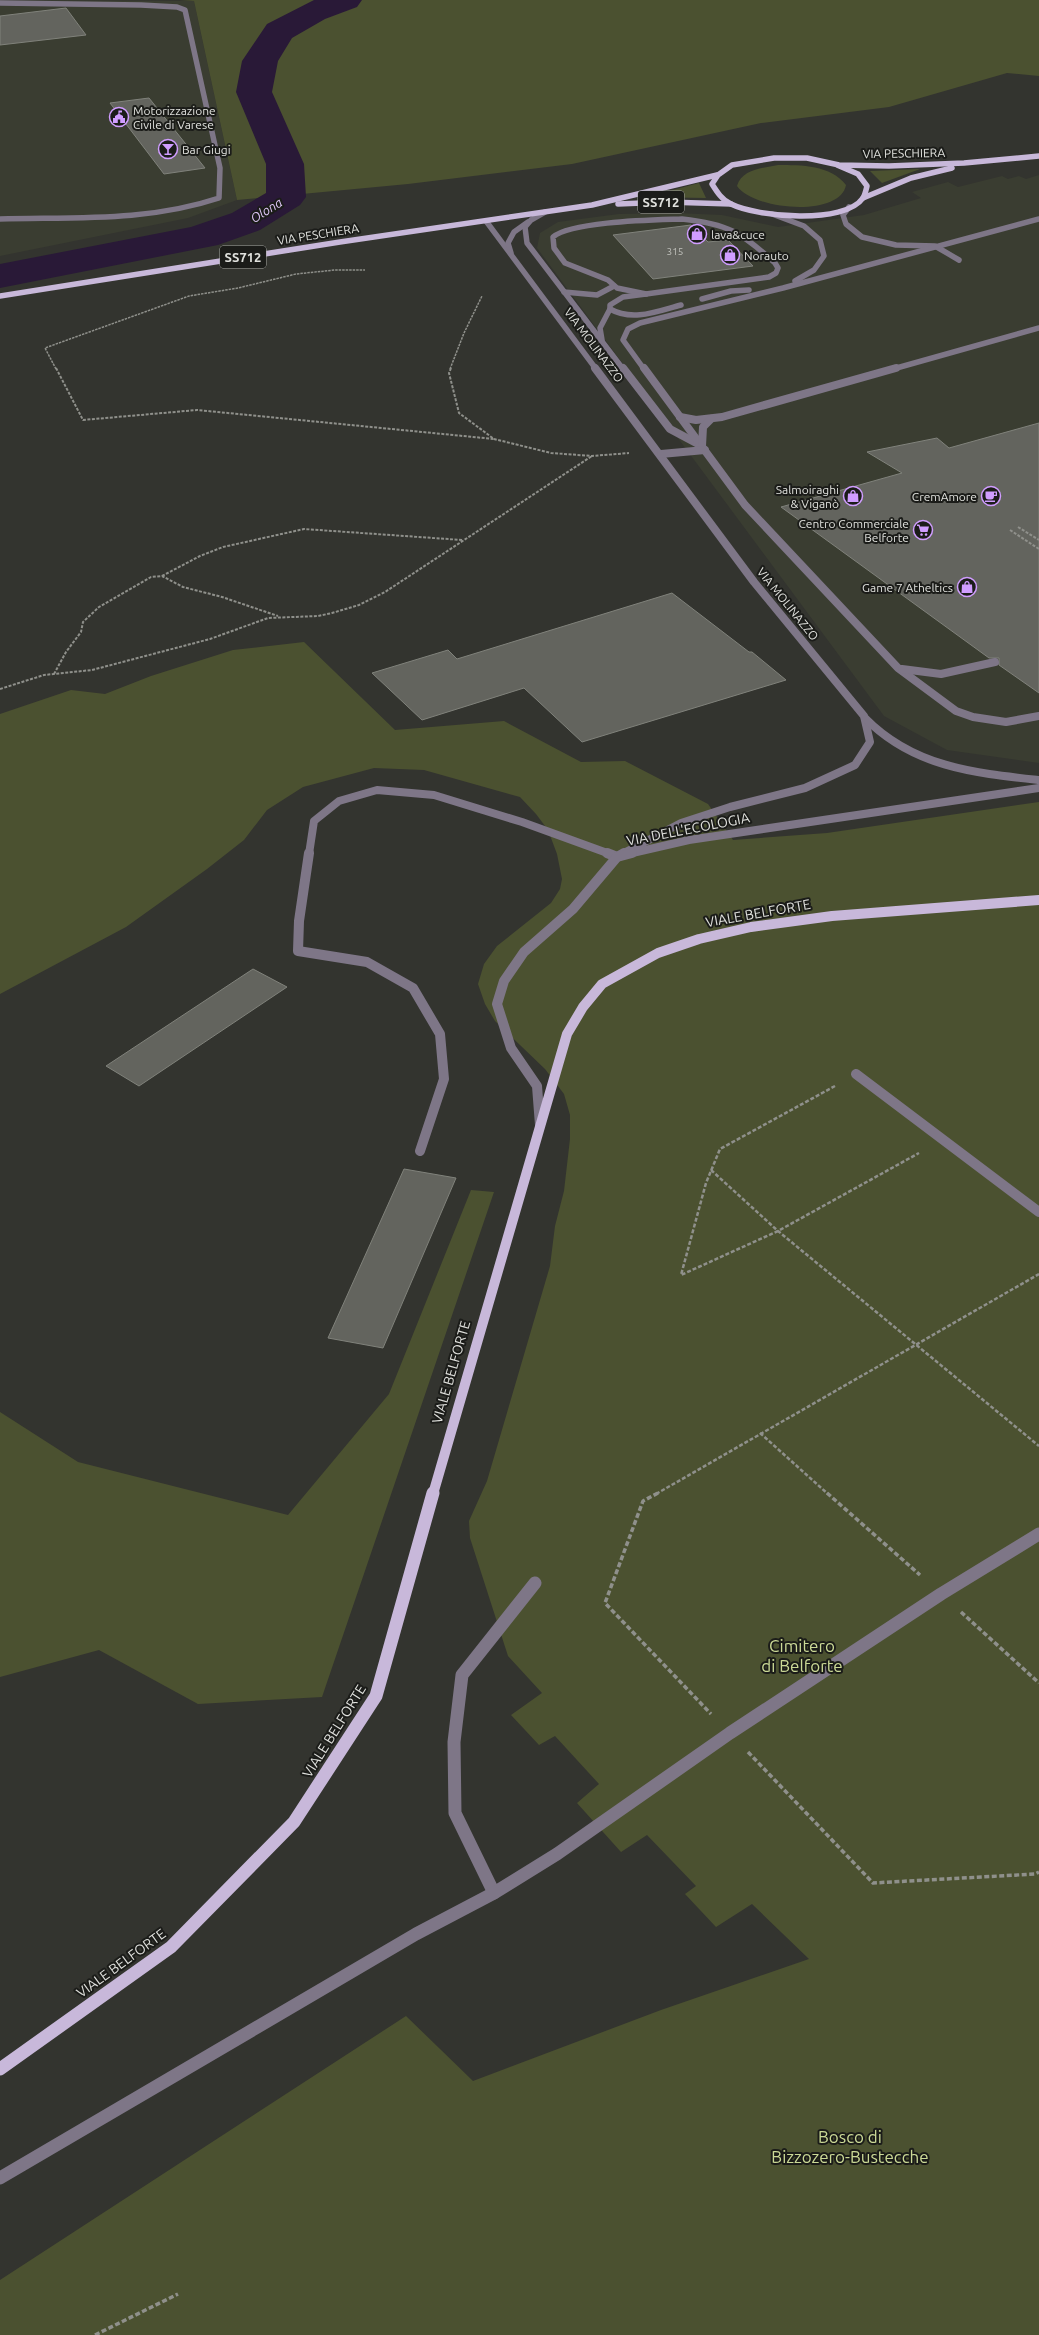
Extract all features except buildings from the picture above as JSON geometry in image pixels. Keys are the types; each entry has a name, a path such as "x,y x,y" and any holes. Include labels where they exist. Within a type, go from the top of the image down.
{"main road":[{"name":"VIA PESCHIERA","path":"837,165 972,163 1039,156"},
{"name":"VIA PESCHIERA","path":"0,296 340,242 592,205 717,175 734,165 768,158 816,160 837,165 858,174 867,186 863,198"},
{"name":"VIA PESCHIERA","path":"592,205 667,202 731,204 749,210 772,214 801,216 828,213 849,207 863,198 911,178 972,163"},
{"name":"VIA PESCHIERA","path":"717,175 712,184 717,194 731,204"},
{"name":"VIALE BELFORTE","path":"0,2069 171,1947 294,1822 376,1696 469,1364 567,1034 583,1007 602,984 658,953 699,939 751,927 832,916 1039,900"}],"street":[{"path":"0,3 141,5 177,7 185,10 220,168 221,186 219,198 198,206 160,213 99,218 0,219"},
{"path":"849,207 843,215 843,222 849,229 861,236 897,246 936,246 958,260"},
{"path":"512,255 508,243 514,232 529,220 545,212"},
{"path":"694,301 731,291 783,288 814,270 824,256 820,240 804,226 772,214"},
{"path":"603,342 600,336 600,329 604,316 610,309 610,305 623,297 647,294 769,277 776,273 778,268 775,263 743,235 716,225 696,221 657,219 570,229 555,235 553,246 561,260 570,266 608,280 614,286 647,294"},
{"path":"1039,219 783,288 640,323 630,327 624,332 623,340 703,448 765,528 898,668 956,711 973,717 1006,722 1039,716"},
{"path":"529,220 524,234 527,243 564,292 670,429 703,448"},
{"name":"VIA MOLINAZZO","path":"486,221 659,451 754,582 864,716 870,742 855,765 804,788 730,807 681,823 617,857"},
{"path":"564,292 595,294 606,292 614,286"},
{"path":"610,309 615,313 634,315 687,303"},
{"path":"680,417 696,420 711,419 1039,328"},
{"path":"703,448 703,426 711,419"},
{"path":"659,451 703,448"},
{"path":"898,668 941,674 995,662"},
{"path":"864,716 875,730 896,746 928,761 1039,780"},
{"name":"VIA DELL'ECOLOGIA","path":"540,1127 538,1086 511,1048 497,1004 504,981 524,952 573,909 617,857 689,840 1039,788"},
{"path":"420,1151 444,1079 440,1034 413,988 367,962 298,952 299,921 314,821 339,801 378,790 434,795 522,822 617,857"},
{"path":"856,1074 1039,1212"},
{"path":"0,2178 416,1934 494,1893 557,1854 730,1733 941,1594 1039,1534"},
{"path":"494,1893 455,1813 454,1742 460,1690 462,1675 535,1583"}],"path":[{"path":"365,270 335,270 296,274 238,288 189,296 45,348 83,420 197,410 494,439 551,453 592,456 659,451"},
{"path":"482,296 464,333 449,373 459,413 494,439"},
{"path":"162,576 168,581 191,590 224,598 279,616 318,616 358,605 385,592 592,456"},
{"path":"1018,527 1039,540"},
{"path":"54,674 66,652 81,632 84,622 99,607 151,577 162,576 200,556 223,547 304,529 463,540"},
{"path":"1010,530 1039,548"},
{"path":"0,689 44,675 92,670 210,639 279,616"},
{"path":"856,1074 720,1149 711,1170 681,1276 778,1231 943,1140"},
{"path":"711,1170 778,1231 1039,1446"},
{"path":"1039,1274 642,1501 605,1603 873,1883 1035,1874 1039,1872"},
{"path":"760,1433 1039,1683"},
{"path":"95,2335 178,2294"}],"shaded area":[{"path":"0,0 194,1 237,200 188,218 0,256"},
{"path":"1039,175 1039,763 947,750 884,716 537,248 540,233 558,222 619,214 676,213 722,215 778,227 864,215 921,198 912,192 948,182 958,187 1002,176 1008,179 1019,176 1026,179"}],"green space":[{"path":"179,0 1039,0 1039,76 1007,73 889,107 761,123 572,164 408,184 237,200 194,1"},
{"path":"778,165 806,166 824,170 840,178 846,185 840,196 829,202 813,206 795,207 760,201 746,194 737,186 743,176 748,173 760,168"},
{"path":"920,169 882,183 870,171"},
{"path":"699,183 706,198 647,197"},
{"path":"304,642 395,730 504,721 581,762 625,761 708,804 733,840 827,833 1039,802 1039,2335 0,2335 0,2280 406,2016 473,2081 661,2010 809,1959 752,1904 716,1927 685,1894 696,1886 647,1835 621,1852 577,1803 599,1784 555,1736 539,1745 511,1715 542,1693 508,1656 470,1538 469,1521 487,1481 550,1266 555,1226 564,1191 570,1139 570,1115 564,1094 545,1069 495,1021 485,1004 478,984 484,964 497,946 551,903 560,889 562,879 557,854 548,830 536,814 520,797 424,770 374,768 303,787 267,810 244,840 207,869 126,927 0,994 0,714 71,690 105,694 151,676 233,650"},
{"path":"471,1190 494,1192 322,1697 198,1704 99,1650 0,1677 0,1412 78,1462 288,1515 389,1394"}],"waterway":[{"name":"Olona","path":"0,276 160,246 204,236 246,221 286,197 285,164 254,92 260,61 279,31 313,12 345,0"}],"place":[{"name":"Motorizzazione Civile di Varese","path":"119,117"},
{"name":"Bar Giugi","path":"168,149"},
{"name":"lava&cuce","path":"697,234"},
{"name":"Norauto","path":"730,255"},
{"name":"Salmoiraghi & Viganò","path":"853,496"},
{"name":"CremAmore","path":"991,496"},
{"name":"Centro Commerciale Belforte","path":"923,530"},
{"name":"Game 7 Atheltics","path":"967,587"}],"park label":[{"name":"Cimitero di Belforte","path":"802,1655"},
{"name":"Bosco di Bizzozero-Bustecche","path":"850,2146"}]}
